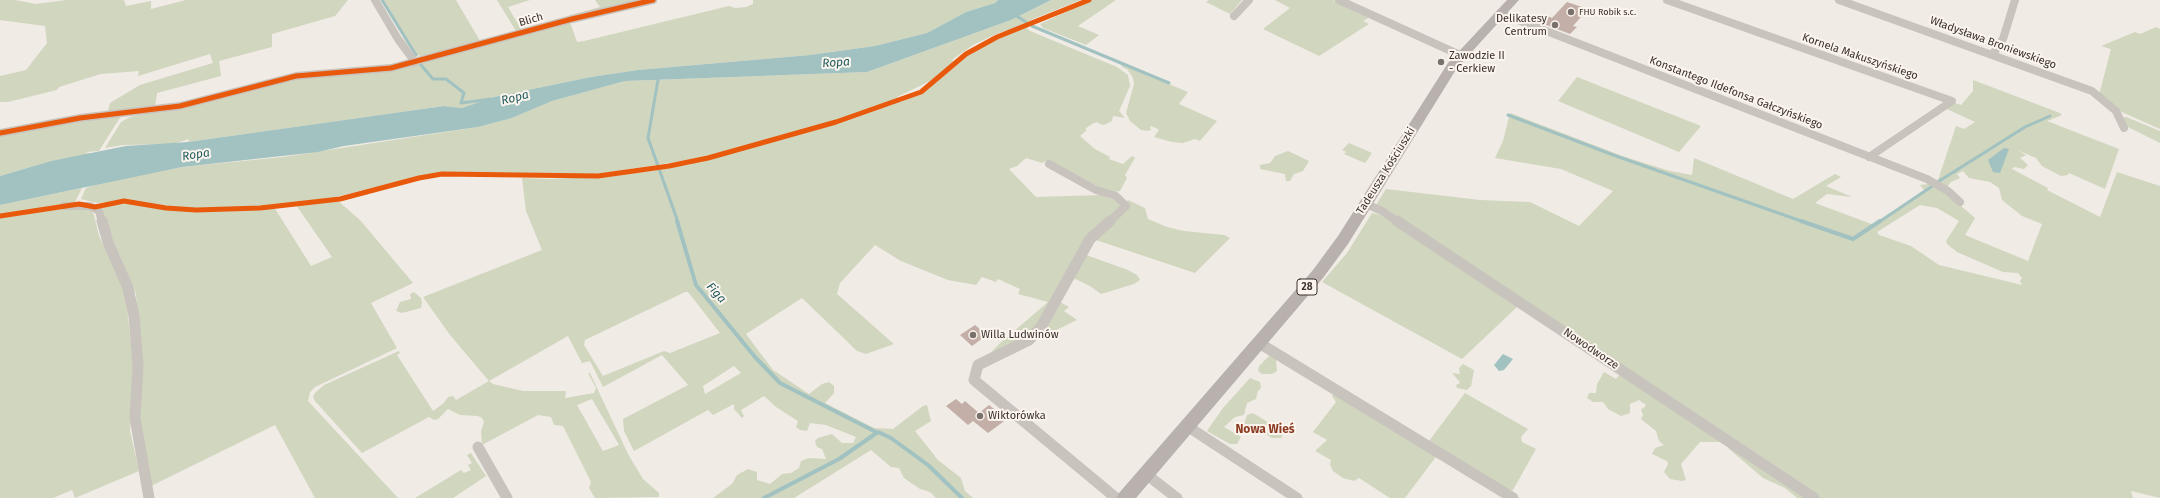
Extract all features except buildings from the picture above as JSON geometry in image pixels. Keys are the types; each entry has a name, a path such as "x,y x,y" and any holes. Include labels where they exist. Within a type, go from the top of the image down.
{"main road":[{"name":"Tadeusza Kościuszki","path":"1125,498 1318,274 1366,204 1460,55 1513,0"}],"street":[{"path":"375,0 398,39 415,62"},
{"name":"Blich","path":"0,133 80,118 180,106 296,76 327,72 375,70 415,62 572,19 654,0"},
{"path":"1234,16 1249,0"},
{"path":"1339,0 1417,38 1460,55"},
{"name":"Kornela Makuszyńskiego","path":"1667,0 1952,101 1869,157"},
{"name":"Władysława Broniewskiego","path":"1839,0 1993,54 2092,91 2116,111 2124,128"},
{"path":"1993,54 2003,39 2015,0"},
{"name":"Konstantego Ildefonsa Gałczyńskiego","path":"1500,13 1927,179 1948,191 1960,202"},
{"path":"1049,164 1096,190 1116,196 1126,206 1090,239 1062,287 1042,327 1028,340 978,365 974,380 1116,498"},
{"name":"Nowodworze","path":"1366,204 1382,211 1814,498"},
{"path":"64,206 90,206 99,211 108,242 128,288 134,316 138,366 135,418 149,498"},
{"path":"1259,343 1514,498"},
{"path":"1187,426 1298,498"},
{"path":"478,447 507,498"},
{"path":"1146,474 1177,498"}],"green space":[{"path":"0,0 15,0 36,4 66,0 124,0 126,6 151,1 151,9 186,0 348,0 335,16 272,34 272,47 219,61 221,76 157,93 155,107 108,111 110,103 140,85 213,63 210,54 138,76 139,71 101,74 59,87 57,90 8,102 0,102 0,76 26,70 47,43 45,26 0,20"},
{"path":"382,0 456,0 480,41 516,31 497,0 530,0 508,7 521,29 600,7 595,0 637,0 443,53 422,56 416,55 407,44 391,16 391,13"},
{"path":"753,0 998,0 995,3 966,12 927,33 875,46 810,55 638,70 591,77 494,97 462,108 444,106 188,142 189,139 173,144 123,145 105,148 121,122 130,117 293,79 361,74 570,22 577,42 584,41 729,6 735,8 746,7 753,4"},
{"path":"1051,0 1081,0 1033,19 1024,25 996,34 973,45 953,59 952,63 930,81 897,97 901,102 916,95 973,51 999,37 1026,27 1030,31 1117,67 1128,75 1130,86 1119,111 1125,118 1113,116 1112,121 1106,124 1102,125 1097,122 1092,124 1085,129 1087,130 1080,136 1095,149 1110,157 1109,159 1123,164 1132,156 1135,158 1125,175 1127,178 1120,191 1110,193 1050,161 1042,163 1026,158 1017,166 1009,169 1036,197 1100,195 1115,200 1121,207 1093,232 1048,311 1027,337 985,359 999,344 1048,302 1018,294 1020,289 998,279 996,282 982,277 976,285 948,280 901,261 875,245 840,283 837,294 894,344 866,354 857,351 802,298 746,334 773,370 809,394 822,384 829,382 834,386 834,393 825,403 874,428 893,429 923,406 927,405 931,421 915,431 938,460 961,478 965,491 973,498 936,498 930,492 920,489 904,478 899,468 891,467 871,450 794,498 713,498 732,484 737,475 748,469 757,472 757,480 770,484 782,474 791,473 799,468 801,461 809,458 826,459 822,449 817,447 815,441 818,438 832,434 842,443 853,443 856,437 826,425 810,423 807,431 800,430 796,427 798,421 776,407 764,396 741,410 744,416 742,418 734,409 734,404 713,415 708,410 634,451 624,431 623,419 688,385 662,355 603,387 590,361 582,363 568,336 489,381 450,335 423,297 542,250 526,211 522,178 549,179 596,177 651,171 692,164 688,160 597,174 538,176 443,173 420,176 332,198 260,206 197,209 170,207 128,200 97,203 81,199 86,188 110,180 182,167 283,157 478,127 512,118 552,101 625,81 867,72 1011,20","holes":["685,292 688,292 720,333 670,353 664,351 603,376 584,345 585,340","734,366 741,373 705,394 703,386"]},
{"path":"1092,0 1116,0 1078,26 1099,35 1086,45 1043,28 1040,24"},
{"path":"1209,0 1242,0 1230,14 1206,2"},
{"path":"1275,0 1333,0 1370,17 1363,21 1369,24 1319,56 1263,29 1290,8"},
{"path":"2156,27 2160,29 2160,129 2115,109 2099,95 2111,49 2101,46 2135,32 2140,34"},
{"path":"1122,65 1188,92 1179,104 1217,121 1200,141 1195,139 1183,143 1172,142 1154,137 1159,130 1156,128 1150,126 1151,130 1141,130 1130,121 1126,113 1134,84 1133,78 1128,70 1121,66"},
{"path":"1577,77 1701,126 1679,152 1558,101"},
{"path":"1973,80 2060,113 2062,115 2047,121 2119,149 2105,189 2069,173 2068,175 2061,176 2042,166 2036,158 2017,150 2026,155 2020,158 2028,165 2024,169 2014,167 2012,169 2048,188 2047,190 2100,217 2117,172 2160,186 2160,498 2131,491 2133,498 1797,498 1785,488 1763,478 1728,448 1730,444 1727,442 1700,442 1681,464 1686,480 1682,481 1670,479 1664,472 1668,464 1667,461 1652,454 1655,448 1664,445 1659,441 1656,431 1641,419 1643,415 1641,409 1646,405 1639,400 1630,404 1630,413 1621,416 1608,409 1603,402 1593,402 1587,398 1589,393 1596,393 1597,384 1604,372 1616,379 1621,373 1376,205 1386,189 1480,200 1530,202 1579,226 1613,191 1561,169 1495,158 1503,141 1510,113 1625,157 1670,171 1692,175 1694,158 1793,199 1835,174 1841,177 1826,186 1852,197 1827,194 1815,203 1874,225 1924,190 1920,185 1929,184 1939,187 1975,218 1965,235 2028,261 2042,224 2022,216 2002,200 1999,188 1990,182 1969,178 1963,171 1957,174 1960,178 1951,182 1947,187 1940,184 1938,180 1956,126 1964,129 1975,122 1947,109 1955,103 1961,105 1973,91","holes":["1920,205 1937,208 1959,221 1946,241 1947,244 1957,252 2003,272 2018,273 2022,278 2020,281 2022,285 1939,265 1911,246 1879,235 1877,232"]},
{"path":"121,116 99,151 85,152 92,154 51,161 0,176 0,135 34,128"},
{"path":"2126,117 2160,131 2160,143 2126,126 2121,118"},
{"path":"1349,143 1372,153 1365,163 1344,154 1346,152 1342,150"},
{"path":"1288,151 1309,161 1303,171 1294,174 1290,181 1286,181 1285,174 1260,169 1260,165 1270,163 1275,156"},
{"path":"82,188 75,202 0,215 0,205"},
{"path":"337,200 360,220 413,283 371,303 397,348 315,387 310,392 308,401 398,498 315,498 275,425 151,486 138,417 142,373 136,294 101,211 104,206 130,203 177,211 231,211 274,207 311,266 332,257 296,205"},
{"path":"1128,200 1145,208 1148,219 1167,227 1184,231 1224,235 1230,238 1195,273 1093,239"},
{"path":"66,207 90,209 94,215 99,236 125,290 134,371 130,431 139,471 75,498 72,490 53,498 0,498 0,218"},
{"path":"1372,213 1381,215 1517,307 1462,359 1322,282 1347,253"},
{"path":"1086,255 1128,270 1137,275 1140,280 1134,284 1101,294 1090,286 1073,278"},
{"path":"414,292 421,298 421,308 402,313 396,311 400,302 411,299 410,294"},
{"path":"1060,302 1069,307 1064,311 1077,320 1034,341"},
{"path":"399,351 400,353 397,355 433,411 444,403 448,397 453,396 456,400 489,381 493,384 523,391 566,391 565,398 594,393 596,388 588,373 590,373 628,454 643,479 659,493 659,497 595,498 589,488 591,482 563,426 554,425 551,417 538,415 482,445 481,431 484,422 482,418 478,416 460,415 448,409 438,419 434,420 429,417 362,453 313,397 315,393 324,385","holes":["592,399 619,445 603,451 577,405"]},
{"path":"1270,355 1276,359 1277,371 1272,374 1262,374 1258,371 1259,366"},
{"path":"1463,364 1474,370 1471,386 1467,390 1457,388 1456,385 1460,383 1452,373 1460,374 1459,368"},
{"path":"1250,378 1260,382 1261,388 1258,391 1256,399 1247,403 1244,415 1235,417 1224,427 1241,437 1237,444 1230,444 1207,431 1223,408"},
{"path":"1334,393 1438,454 1405,498 1390,498 1359,478 1354,481 1343,478 1333,471 1330,465 1331,460 1315,451 1327,440 1313,432 1336,402 1332,396"},
{"path":"1465,393 1528,429 1521,437 1522,442 1536,449 1513,490 1509,490 1429,441"},
{"path":"1253,413 1282,431 1283,434 1281,438 1272,438 1266,434 1247,430 1244,424 1247,415"},
{"path":"471,453 486,476 453,498 415,498 461,470 464,473 471,470 468,465 472,463 467,455"}],"water":[{"name":"Ropa","path":"998,0 1051,0 1011,20 867,72 625,81 552,101 512,118 478,127 344,146 318,152 182,167 0,205 0,176 51,161 126,146 188,142 444,106 462,108 494,97 591,77 638,70 810,55 875,46 927,33 966,12 995,3"},
{"path":"2004,148 2009,149 2000,173 1993,172 1988,160"},
{"path":"1503,354 1513,359 1504,370 1499,371 1494,365"}],"waterway":[{"path":"382,0 416,55"},
{"path":"1015,15 1026,22"},
{"path":"1032,26 1169,83"},
{"path":"421,65 433,79 446,79 464,93 461,103 491,99"},
{"name":"Figa","path":"659,74 648,138 678,222"},
{"path":"1508,115 1616,156 1804,222"},
{"path":"1936,183 2025,127 2050,116"},
{"path":"1879,222 1934,185"},
{"name":"Figa","path":"677,221 696,285 755,357 780,383 874,431"},
{"path":"1801,221 1853,239 1880,221"},
{"path":"764,498 839,459 878,432 891,438 928,465 962,498"}],"cycle path":[{"path":"0,133 80,118 180,106 296,76 391,68 572,19 653,0"},
{"path":"0,216 79,204 95,207 124,201 166,208 196,210 260,208 340,199 419,178 442,174 562,177 598,176 669,166 708,158 836,122 921,92 966,54 997,37 1089,0"}],"place":[{"name":"FHU Robik s.c.","path":"1571,12"},
{"name":"Delikatesy Centrum","path":"1555,25"},
{"name":"Zawodzie II - Cerkiew","path":"1441,62"},
{"name":"Willa Ludwinów","path":"973,335"},
{"name":"Wiktorówka","path":"980,416"}],"district":[{"name":"Nowa Wieś","path":"1265,430"}]}
